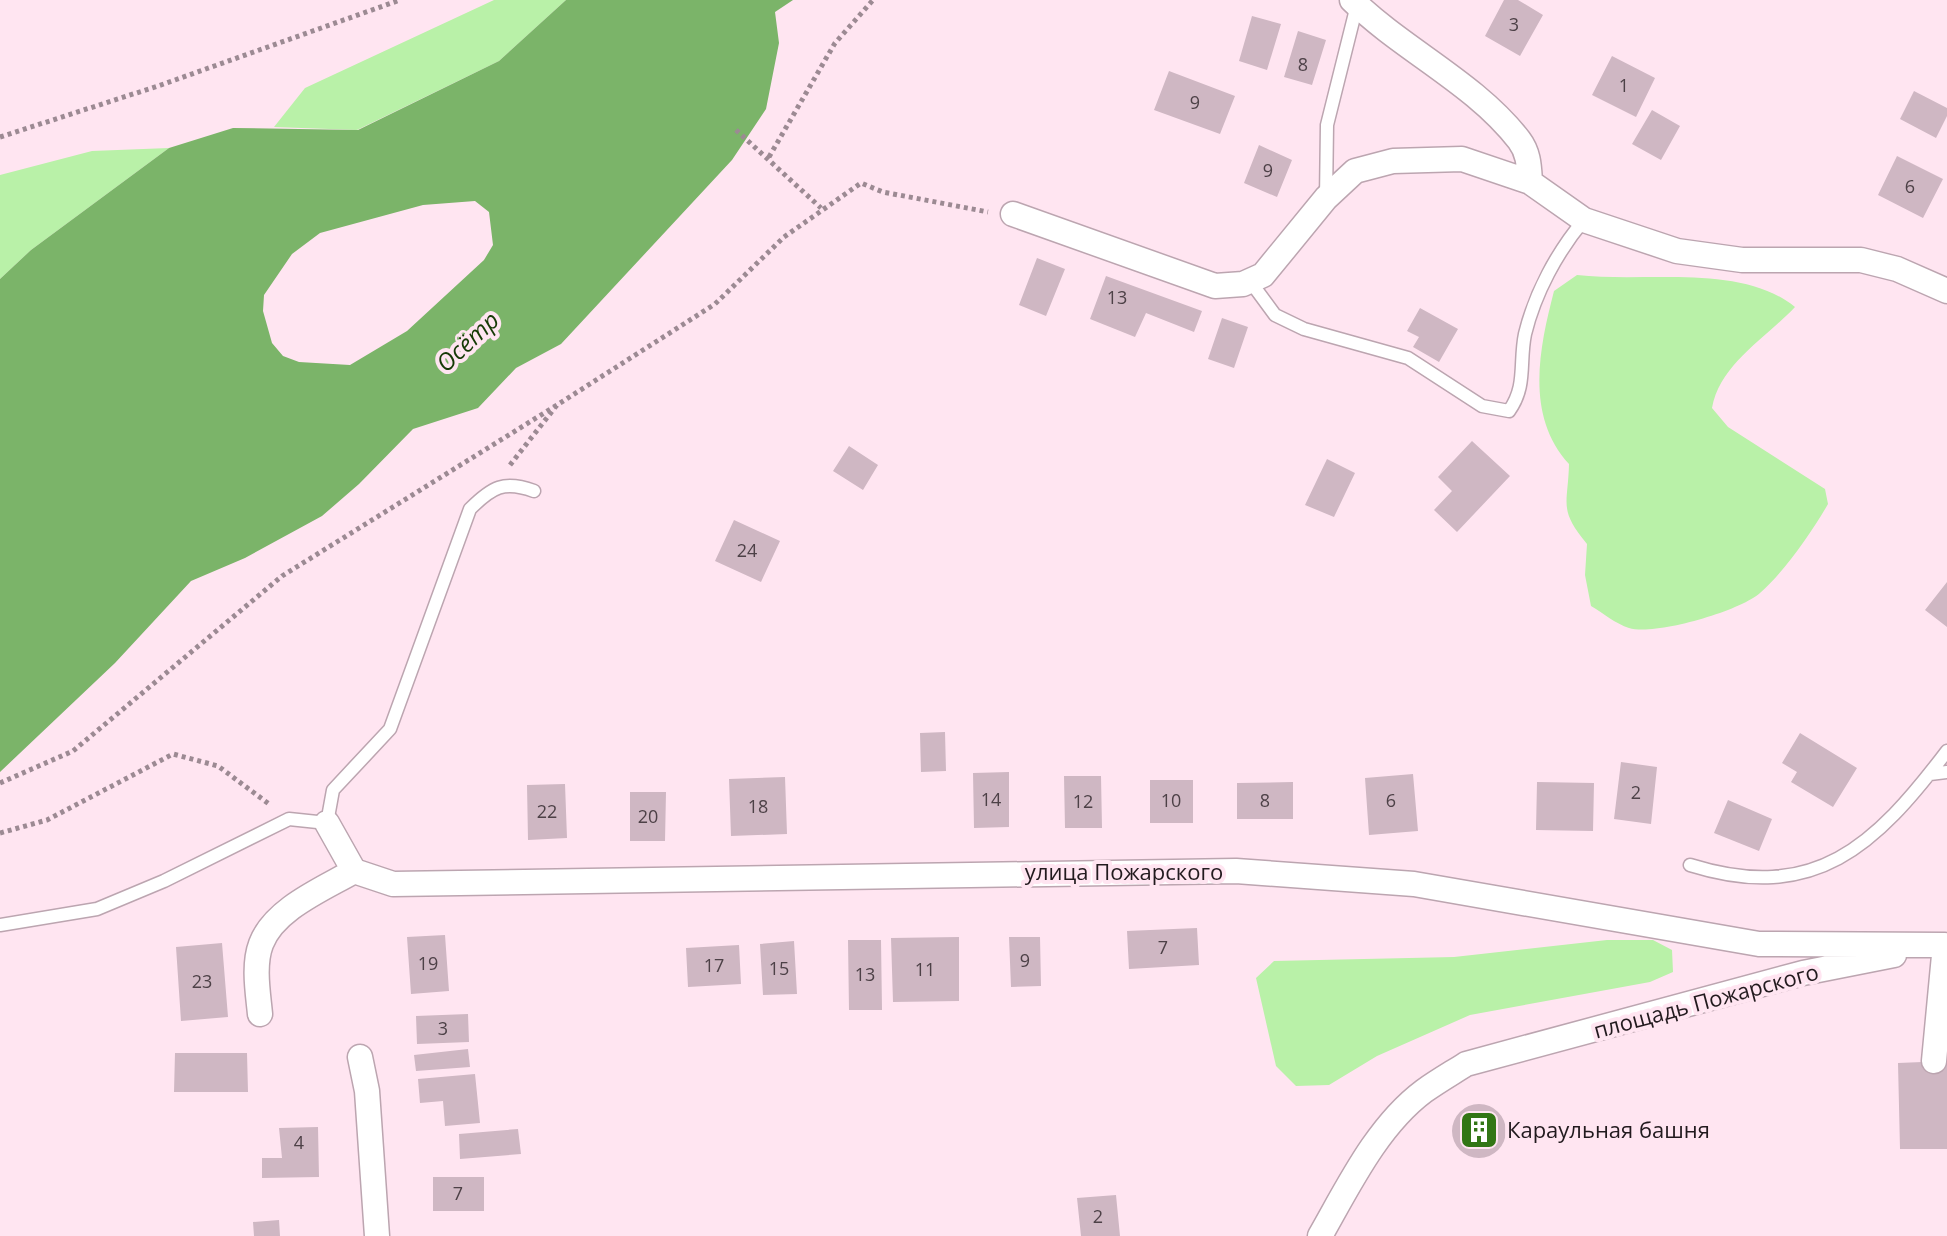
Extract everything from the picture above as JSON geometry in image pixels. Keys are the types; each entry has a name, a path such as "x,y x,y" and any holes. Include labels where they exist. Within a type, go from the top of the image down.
{"street":[{"path":"1354,2 1490,111 1521,141 1529,159 1530,182"},
{"path":"1013,214 1215,286 1250,281 1263,275 1326,198 1355,171 1393,161 1462,159 1530,182 1584,220 1677,251 1742,260 1861,260 1897,269 1947,291"},
{"path":"260,1014 257,979 261,944 283,914 354,871 327,823"},
{"name":"улица Пожарского","path":"354,871 393,884 1236,871 1414,884 1759,944 1946,944"},
{"path":"1934,1061 1946,944"},
{"name":"площадь Пожарского","path":"1320,1236 1357,1171 1391,1125 1422,1092 1466,1064 1803,973 1946,944"},
{"path":"360,1057 367,1091 377,1236"}],"lane":[{"path":"1326,198 1327,125 1354,2"},
{"path":"1250,281 1275,315 1304,329 1408,358 1482,406 1509,411 1520,396 1525,334 1543,285 1566,241 1584,220"},
{"path":"0,925 97,909 164,881 289,819 327,823 333,790 390,729 470,509 493,487 513,484 534,491"},
{"path":"1690,865 1749,877 1794,877 1828,866 1860,845 1930,774 1947,751"},
{"path":"1930,774 1947,772"}],"path":[{"path":"0,137 158,86 400,0"},
{"path":"769,157 835,43 873,0"},
{"path":"736,130 769,157 821,208"},
{"path":"0,783 73,751 282,576 715,304 784,237 821,208 861,183 883,192 975,211 1013,214"},
{"path":"493,487 557,405"},
{"path":"0,833 47,820 173,754 218,766 289,819"}],"shaded area":[{"path":"494,0 566,0 499,61 357,130 274,127 305,88"},
{"path":"169,148 31,250 0,279 0,175 92,151"},
{"path":"1577,275 1720,280 1773,293 1795,307 1734,365 1724,378 1712,408 1728,427 1825,489 1828,504 1788,563 1750,600 1697,620 1641,630 1624,626 1591,606 1585,575 1587,544 1568,514 1569,464 1555,445 1546,425 1539,381 1544,336 1554,291"},
{"path":"1607,940 1653,940 1672,950 1673,972 1650,982 1470,1015 1377,1056 1329,1085 1296,1086 1276,1066 1256,978 1274,961 1454,957"}],"water":[{"name":"Осётр","path":"566,0 793,0 775,12 779,43 766,109 732,160 561,344 516,368 478,408 413,429 359,484 322,516 245,558 191,581 115,663 0,772 0,279 31,250 169,148 233,128 358,130 499,61","holes":["475,201 489,212 493,245 484,260 407,331 350,365 299,362 283,356 272,343 263,311 264,295 292,254 320,233 423,205"]}],"building":[{"path":"1504,0 1518,0 1543,15 1520,56 1485,36"},
{"path":"1252,16 1281,24 1267,70 1239,61"},
{"path":"1298,31 1326,40 1312,85 1284,77"},
{"path":"1612,56 1655,78 1636,117 1592,95"},
{"path":"1169,71 1235,96 1220,134 1154,110"},
{"path":"1914,91 1947,108 1947,116 1936,138 1900,119"},
{"path":"1652,110 1680,126 1661,160 1632,144"},
{"path":"1259,145 1292,160 1277,197 1244,183"},
{"path":"1897,156 1943,179 1923,218 1878,195"},
{"path":"1037,258 1065,269 1046,316 1019,305"},
{"path":"1106,276 1202,311 1194,332 1146,313 1135,337 1090,319"},
{"path":"1420,308 1458,329 1439,362 1413,347 1419,337 1407,331"},
{"path":"1222,318 1248,327 1234,368 1208,359"},
{"path":"1472,441 1510,476 1457,532 1434,510 1452,491 1438,477"},
{"path":"849,446 878,465 863,490 833,471"},
{"path":"1327,459 1355,473 1334,517 1305,505"},
{"path":"734,520 780,541 761,582 715,561"},
{"path":"1947,582 1947,627 1925,610"},
{"path":"945,732 946,771 921,772 920,733"},
{"path":"1800,733 1857,768 1833,807 1791,782 1797,772 1782,763"},
{"path":"1621,762 1657,767 1651,824 1614,819"},
{"path":"1009,772 1009,827 974,828 973,773"},
{"path":"1413,774 1418,831 1369,835 1365,778"},
{"path":"1064,776 1101,776 1102,828 1065,828"},
{"path":"785,777 787,834 731,836 729,779"},
{"path":"1150,780 1193,780 1193,823 1150,823"},
{"path":"1293,782 1293,819 1237,819 1237,783"},
{"path":"1537,782 1594,783 1593,831 1536,830"},
{"path":"565,784 567,838 528,840 527,785"},
{"path":"630,792 666,792 665,841 630,841"},
{"path":"1728,800 1772,819 1759,851 1714,833"},
{"path":"1197,928 1199,965 1129,969 1127,931"},
{"path":"445,935 449,991 411,994 407,937"},
{"path":"959,937 959,1001 893,1002 891,938"},
{"path":"1009,937 1040,937 1041,986 1011,987"},
{"path":"848,940 881,940 882,1010 849,1010"},
{"path":"794,941 797,994 763,995 760,944"},
{"path":"222,943 228,1017 181,1021 176,947"},
{"path":"739,945 741,984 688,987 686,948"},
{"path":"468,1014 469,1042 417,1044 416,1016"},
{"path":"468,1049 470,1067 416,1071 414,1055"},
{"path":"175,1053 247,1053 248,1092 174,1092"},
{"path":"1947,1061 1947,1149 1900,1149 1898,1063"},
{"path":"475,1074 480,1123 445,1126 443,1101 420,1103 418,1079"},
{"name":"Караульная башня","path":"1479,1104 1490,1106 1498,1112 1504,1120 1504,1142 1498,1150 1490,1156 1479,1158 1468,1156 1460,1150 1454,1142 1452,1131 1454,1120 1460,1112 1468,1106"},
{"path":"318,1127 319,1177 262,1178 262,1158 282,1158 279,1128"},
{"path":"518,1129 521,1154 460,1159 459,1134"},
{"path":"433,1177 484,1177 484,1211 433,1211"},
{"path":"1116,1195 1120,1236 1081,1236 1077,1198"},
{"path":"279,1220 280,1236 254,1236 253,1222"}],"place":[{"name":"Караульная башня","path":"1479,1130"}]}
